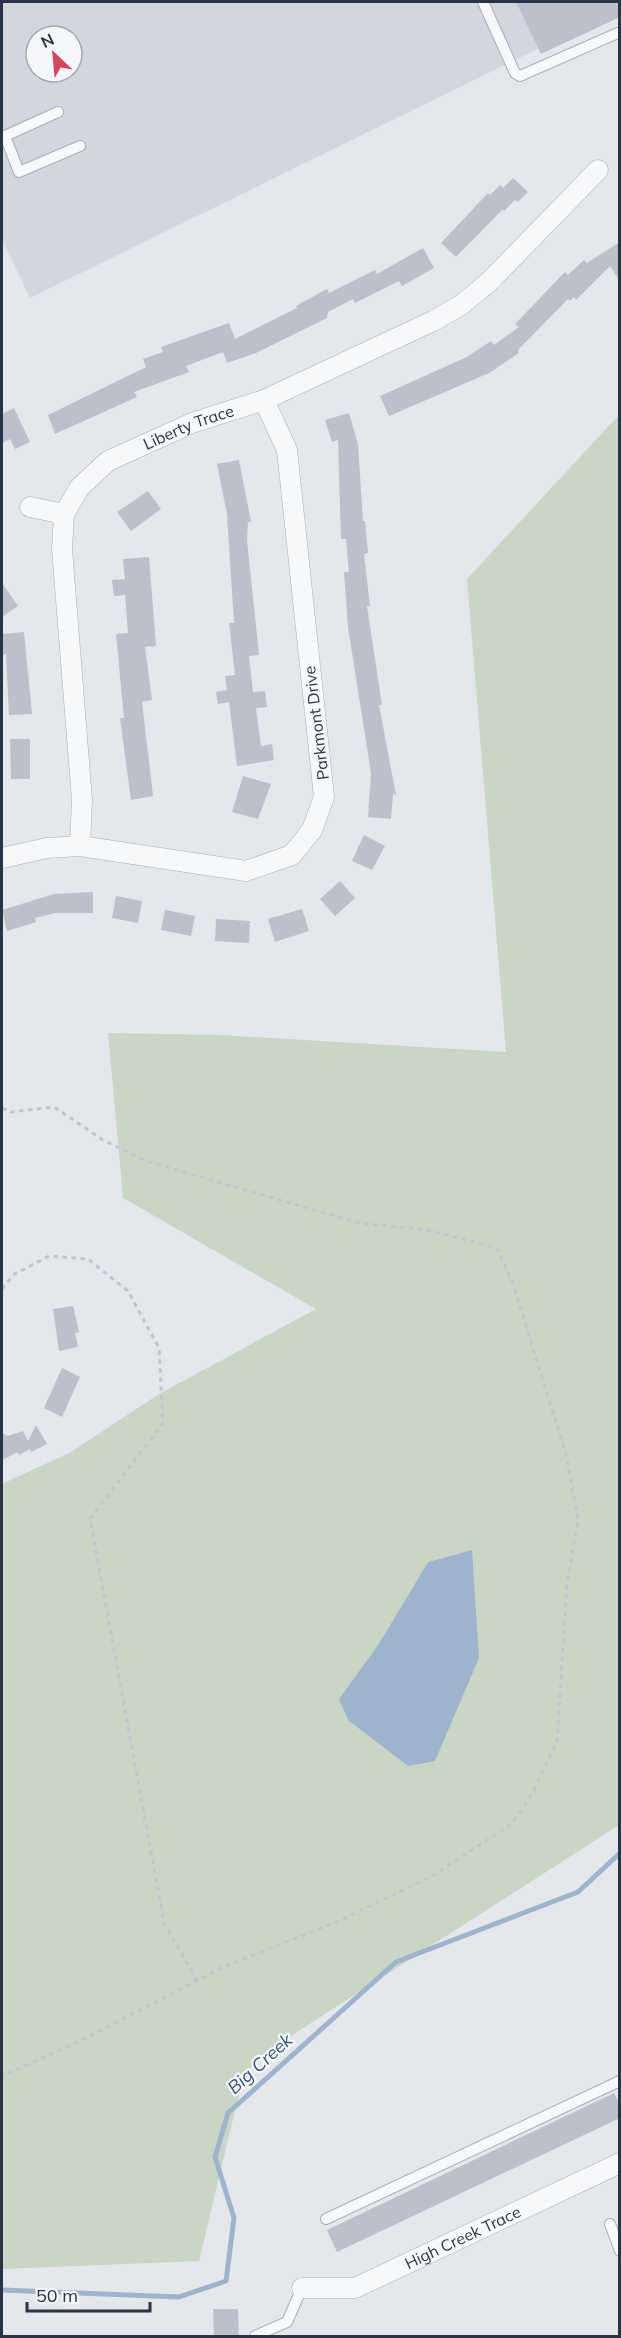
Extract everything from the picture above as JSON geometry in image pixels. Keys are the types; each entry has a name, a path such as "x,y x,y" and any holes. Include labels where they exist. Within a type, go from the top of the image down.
{"street":[{"name":"Liberty Trace","path":"80,846 82,800 62,549 64,514 80,487 108,461 192,423 264,400 461,306 489,282 598,170"},
{"name":"Parkmont Drive","path":"2,858 47,848 80,846 246,871 292,855 312,830 324,797 287,450 264,400"},
{"path":"30,507 64,514"},
{"name":"High Creek Trace","path":"302,2288 355,2288 620,2163"}],"lane":[{"path":"483,2 515,73 520,76 620,32"},
{"path":"58,112 5,136 19,172 80,146"},
{"path":"326,2220 620,2081"},
{"path":"610,2224 620,2251"},
{"path":"255,2337 287,2322 302,2288"}],"path":[{"path":"2,1108 11,1112 54,1107 103,1140 146,1161 358,1223 427,1230 497,1248 513,1284 566,1454 578,1519 567,1583 557,1742 532,1794 512,1824 432,1876 339,1921 221,1968 86,2038 2,2076"},
{"path":"2,1289 14,1275 49,1256 88,1259 128,1291 159,1348 163,1423 90,1520 164,1923 197,1980"}],"shaded area":[{"path":"2,2 619,2 619,9 30,298 2,239"}],"green space":[{"path":"619,415 619,1825 294,2034 244,2073 199,2261 2,2269 2,1484 71,1452 159,1394 316,1309 123,1198 108,1033 220,1035 506,1052 467,579","holes":["472,1550 339,1699 378,1645 428,1562"]}],"water":[{"path":"472,1550 479,1658 435,1761 408,1766 348,1720 339,1699 378,1645 428,1562"}],"building":[{"path":"516,2 620,2 620,17 541,54"},
{"path":"513,178 528,192 518,202 515,200 504,211 503,209 456,257 441,243 488,193 490,195 500,185 503,188"},
{"path":"620,242 620,281 610,266 576,300 574,297 570,301 568,299 518,350 519,353 489,373 389,416 380,396 467,357 491,341 494,345 519,327 515,324 565,272 568,275 584,260 587,263"},
{"path":"423,248 434,268 402,286 399,281 355,303 353,299 328,312 327,318 256,353 227,363 223,352 186,366 189,372 134,392 137,397 55,434 48,415 146,367 143,359 163,352 161,347 229,323 235,339 297,308 296,306 327,289 329,293 375,270 377,274"},
{"path":"14,408 30,442 15,449 10,439 2,443 2,414"},
{"path":"349,413 358,444 363,521 365,521 368,553 364,554 370,606 367,606 382,705 379,705 396,795 393,794 391,819 368,817 371,773 348,627 344,572 349,572 346,539 341,539 338,440 332,442 325,420"},
{"path":"239,460 251,522 248,522 247,540 259,655 249,656 253,692 265,691 267,707 256,708 261,746 272,744 274,760 237,766 229,702 218,704 216,692 227,690 225,676 235,675 229,623 234,623 227,514 217,464"},
{"path":"148,491 161,509 131,531 117,512"},
{"path":"149,557 156,646 145,647 152,700 142,702 153,796 131,800 120,718 124,718 116,634 128,633 125,595 114,596 112,580 125,579 123,559"},
{"path":"2,583 18,606 2,617"},
{"path":"24,632 32,714 9,715 6,654 2,655 2,634"},
{"path":"10,739 30,739 30,779 11,779"},
{"path":"243,776 271,784 258,819 232,812"},
{"path":"364,835 385,846 372,870 352,861"},
{"path":"340,881 355,898 335,916 320,899"},
{"path":"93,892 93,913 55,913 35,918 36,922 7,931 2,910 54,894"},
{"path":"116,896 142,901 138,923 112,918"},
{"path":"302,909 309,931 275,942 268,919"},
{"path":"165,910 195,916 191,936 161,930"},
{"path":"216,919 250,921 249,943 215,941"},
{"path":"73,1306 79,1332 75,1333 78,1347 59,1351 53,1309"},
{"path":"62,1368 80,1377 62,1417 44,1408"},
{"path":"36,1425 47,1444 31,1452 30,1449 19,1455 18,1452 2,1460 2,1433 8,1436 23,1431 28,1441"},
{"path":"614,2093 620,2105 620,2118 337,2252 327,2230"},
{"path":"213,2309 238,2309 239,2337 214,2337"}],"waterway":[{"name":"Big Creek","path":"2,2290 179,2297 226,2281 234,2218 215,2157 228,2113 396,1962 578,1892 620,1853"}]}
